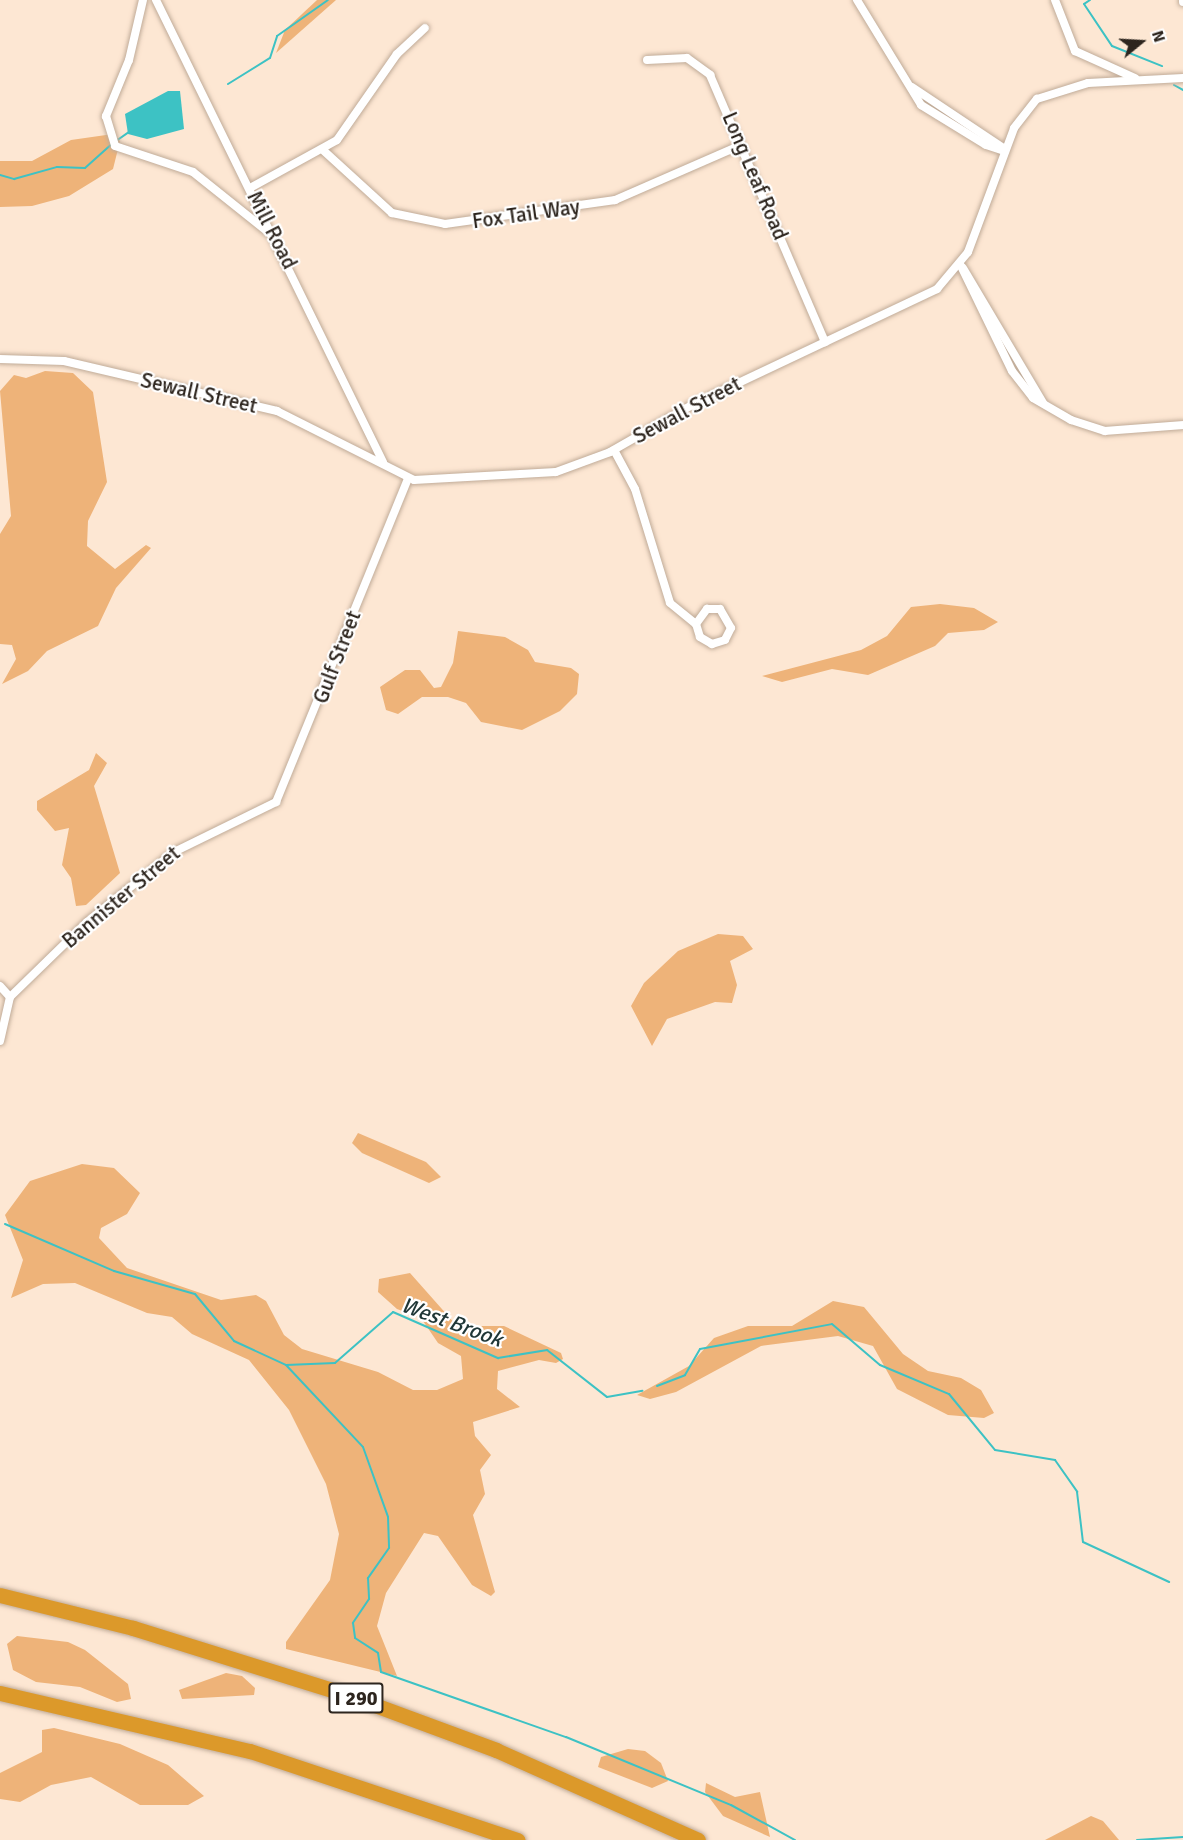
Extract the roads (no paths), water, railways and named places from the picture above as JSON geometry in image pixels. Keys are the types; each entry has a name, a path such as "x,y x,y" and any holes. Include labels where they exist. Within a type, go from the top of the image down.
{"highway":[{"name":"I 290","path":"0,1595 133,1628 364,1700 514,1758 698,1840"},
{"path":"0,1693 250,1751 518,1840"}],"street":[{"path":"143,0 129,60 106,116 113,143 193,172 276,238"},
{"name":"Mill Road","path":"156,0 276,238 383,462"},
{"path":"857,0 907,83 1005,151"},
{"path":"1055,0 1076,51 1135,78"},
{"path":"250,188 324,151 360,113 407,42 425,28"},
{"name":"Long Leaf Road","path":"647,60 681,57 702,67 741,145 825,342"},
{"name":"Sewall Street","path":"0,359 44,358 277,411 383,462 408,479 537,475 614,450 692,405 918,301 960,264 1022,112 1037,99 1087,83 1135,78 1183,78"},
{"name":"Fox Tail Way","path":"324,151 392,213 445,224 615,200 741,145"},
{"path":"960,264 1043,404 1105,431 1183,425"},
{"path":"614,450 634,489 665,594 679,614 696,624 700,637 712,644 725,640 731,628 728,615 716,608 703,612 696,624"},
{"name":"Gulf Street","path":"245,817 270,808 284,791 408,479"},
{"name":"Bannister Street","path":"10,997 134,882 200,835 245,817"},
{"path":"0,986 10,997 0,1041"}],"water":[{"path":"168,91 180,91 184,129 147,139 128,134 125,114"}],"waterway":[{"path":"228,84 270,58 277,36 328,0"},
{"path":"1090,0 1084,4 1112,46 1162,66"},
{"path":"1174,85 1183,90"},
{"path":"116,141 129,132"},
{"path":"0,175 14,179 57,167 85,168 112,144"},
{"name":"West Brook","path":"5,1224 114,1271 195,1294 234,1341 286,1365 335,1363 393,1312 498,1358 547,1350 607,1397 642,1391"},
{"name":"West Brook","path":"657,1386 685,1375 700,1349 832,1324 880,1365 949,1394 995,1450 1055,1460 1077,1492 1083,1542 1169,1582"},
{"path":"286,1365 363,1447 388,1517 389,1548 368,1578 369,1599 353,1623 355,1638 378,1653 381,1672 566,1737 731,1805 795,1840"},
{"path":"1137,1840 1183,1837"}]}
